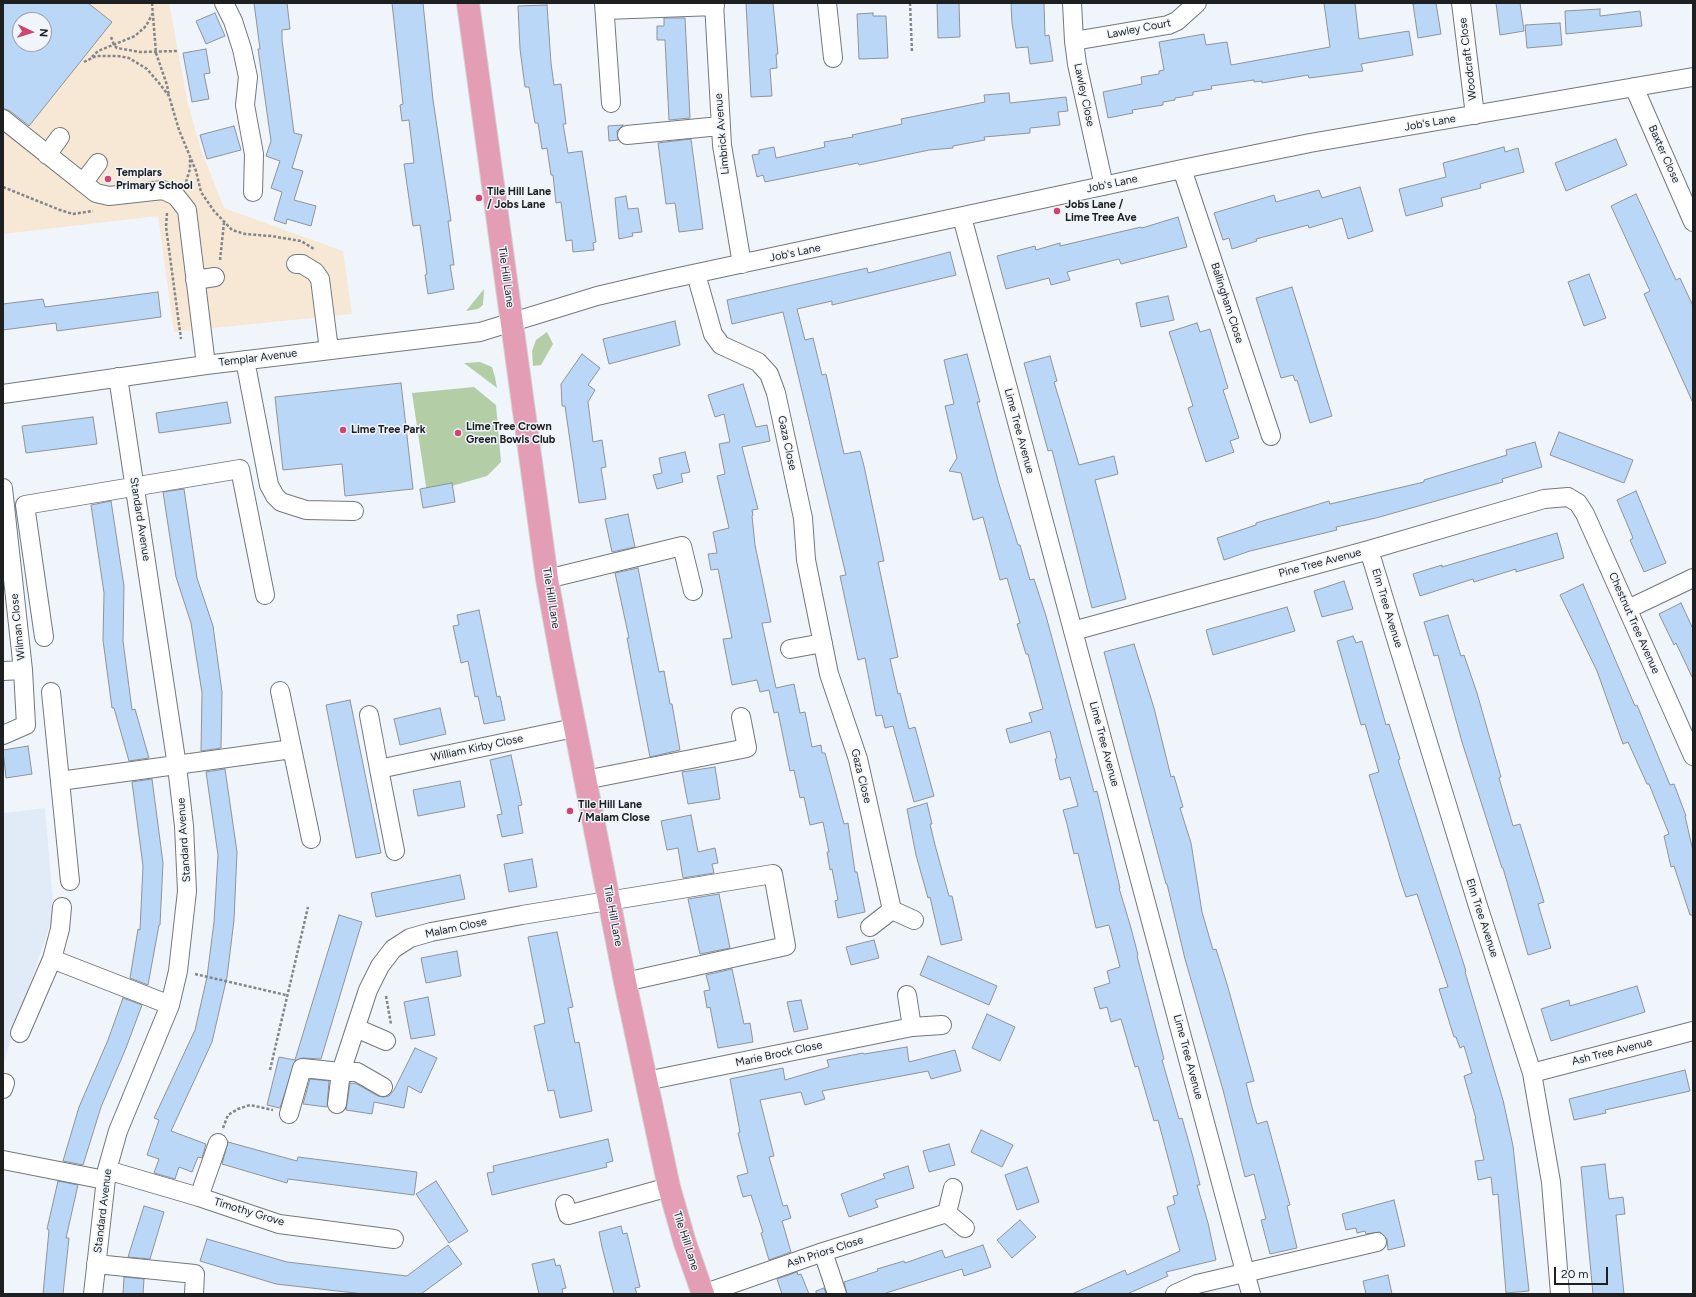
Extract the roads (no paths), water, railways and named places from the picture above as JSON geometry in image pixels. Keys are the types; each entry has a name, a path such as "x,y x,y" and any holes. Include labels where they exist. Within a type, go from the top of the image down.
{"main road":[{"name":"Tile Hill Lane","path":"468,3 547,579 574,728 610,901 625,982 669,1187 685,1243 703,1294"}],"street":[{"path":"224,3 242,49 248,77 245,105 254,154 253,192"},
{"path":"827,3 833,58"},
{"name":"Lawley Close","path":"1072,3 1074,41 1104,186"},
{"name":"Lawley Court","path":"1074,41 1168,25 1177,21 1197,3"},
{"name":"Woodcraft Close","path":"1461,3 1475,115"},
{"path":"611,103 604,7 714,4"},
{"name":"Limbrick Avenue","path":"714,4 720,126 726,179 742,264"},
{"name":"Job's Lane","path":"512,322 597,296 1182,169 1310,143 1693,77"},
{"name":"Baxter Close","path":"1634,87 1693,222"},
{"path":"3,120 96,193 110,196 163,190 176,196 186,210 206,365"},
{"path":"627,136 720,126"},
{"path":"47,155 60,137"},
{"path":"83,183 98,163"},
{"name":"Ballingham Close","path":"1182,169 1271,436"},
{"name":"Lime Tree Avenue","path":"962,217 1251,1294"},
{"path":"296,264 302,264 315,272 320,279 329,350"},
{"path":"195,280 218,272"},
{"name":"Gaza Close","path":"696,274 713,334 721,345 758,362 769,374 776,393 803,518 806,560 829,674 858,759 892,910"},
{"name":"Templar Avenue","path":"3,394 206,365 461,335 480,332 512,322"},
{"path":"245,360 269,485 275,496 281,502 306,510 354,511"},
{"name":"Standard Avenue","path":"92,1294 106,1175 118,1131 170,1005 178,970 188,892 184,826 177,766 118,377"},
{"path":"44,637 25,505 240,469 265,594"},
{"name":"Wilman Close","path":"3,488 23,670 26,725 3,735"},
{"name":"Pine Tree Avenue","path":"1073,631 1369,550 1544,499 1568,497"},
{"name":"Chestnut Tree Avenue","path":"1568,497 1578,503 1585,514 1693,756"},
{"path":"547,579 682,546 693,592"},
{"name":"Elm Tree Avenue","path":"1369,550 1478,906 1532,1073 1551,1182 1560,1294"},
{"path":"1628,609 1693,578"},
{"path":"790,650 823,643"},
{"name":"Wilman Close","path":"3,670 23,670"},
{"path":"280,690 311,839"},
{"path":"51,692 70,881"},
{"path":"368,715 395,851"},
{"path":"585,780 747,748 741,716"},
{"name":"William Kirby Close","path":"379,769 574,728"},
{"path":"60,780 177,766 292,748"},
{"name":"Malam Close","path":"337,1104 341,1072 368,990 380,966 393,949 410,938 431,932 514,916 773,874 786,946 625,982"},
{"path":"20,1033 52,959 60,929 62,907"},
{"path":"870,927 892,910 914,920"},
{"path":"52,959 170,1005"},
{"path":"907,995 912,1027"},
{"name":"Marie Brock Close","path":"646,1081 912,1027 942,1025"},
{"path":"356,1028 386,1041"},
{"name":"Ash Tree Avenue","path":"1532,1073 1693,1031"},
{"path":"289,1114 302,1068 356,1072 383,1087"},
{"path":"199,1197 218,1143"},
{"name":"Timothy Grove","path":"3,1160 106,1175 199,1197 278,1224 394,1239"},
{"path":"565,1204 568,1215 669,1187"},
{"path":"953,1188 947,1213 965,1228"},
{"name":"Ash Priors Close","path":"703,1294 823,1252 947,1213"},
{"path":"1175,1294 1197,1284 1377,1242"},
{"path":"823,1252 837,1294"},
{"path":"96,1264 195,1274 194,1294"}],"place":[{"name":"Templars Primary School","path":"108,179"},
{"name":"Tile Hill Lane / Jobs Lane","path":"479,198"},
{"name":"Jobs Lane / Lime Tree Ave","path":"1057,211"},
{"name":"Lime Tree Park","path":"343,430"},
{"name":"Lime Tree Crown Green Bowls Club","path":"458,433"},
{"name":"Tile Hill Lane / Malam Close","path":"570,811"}]}
